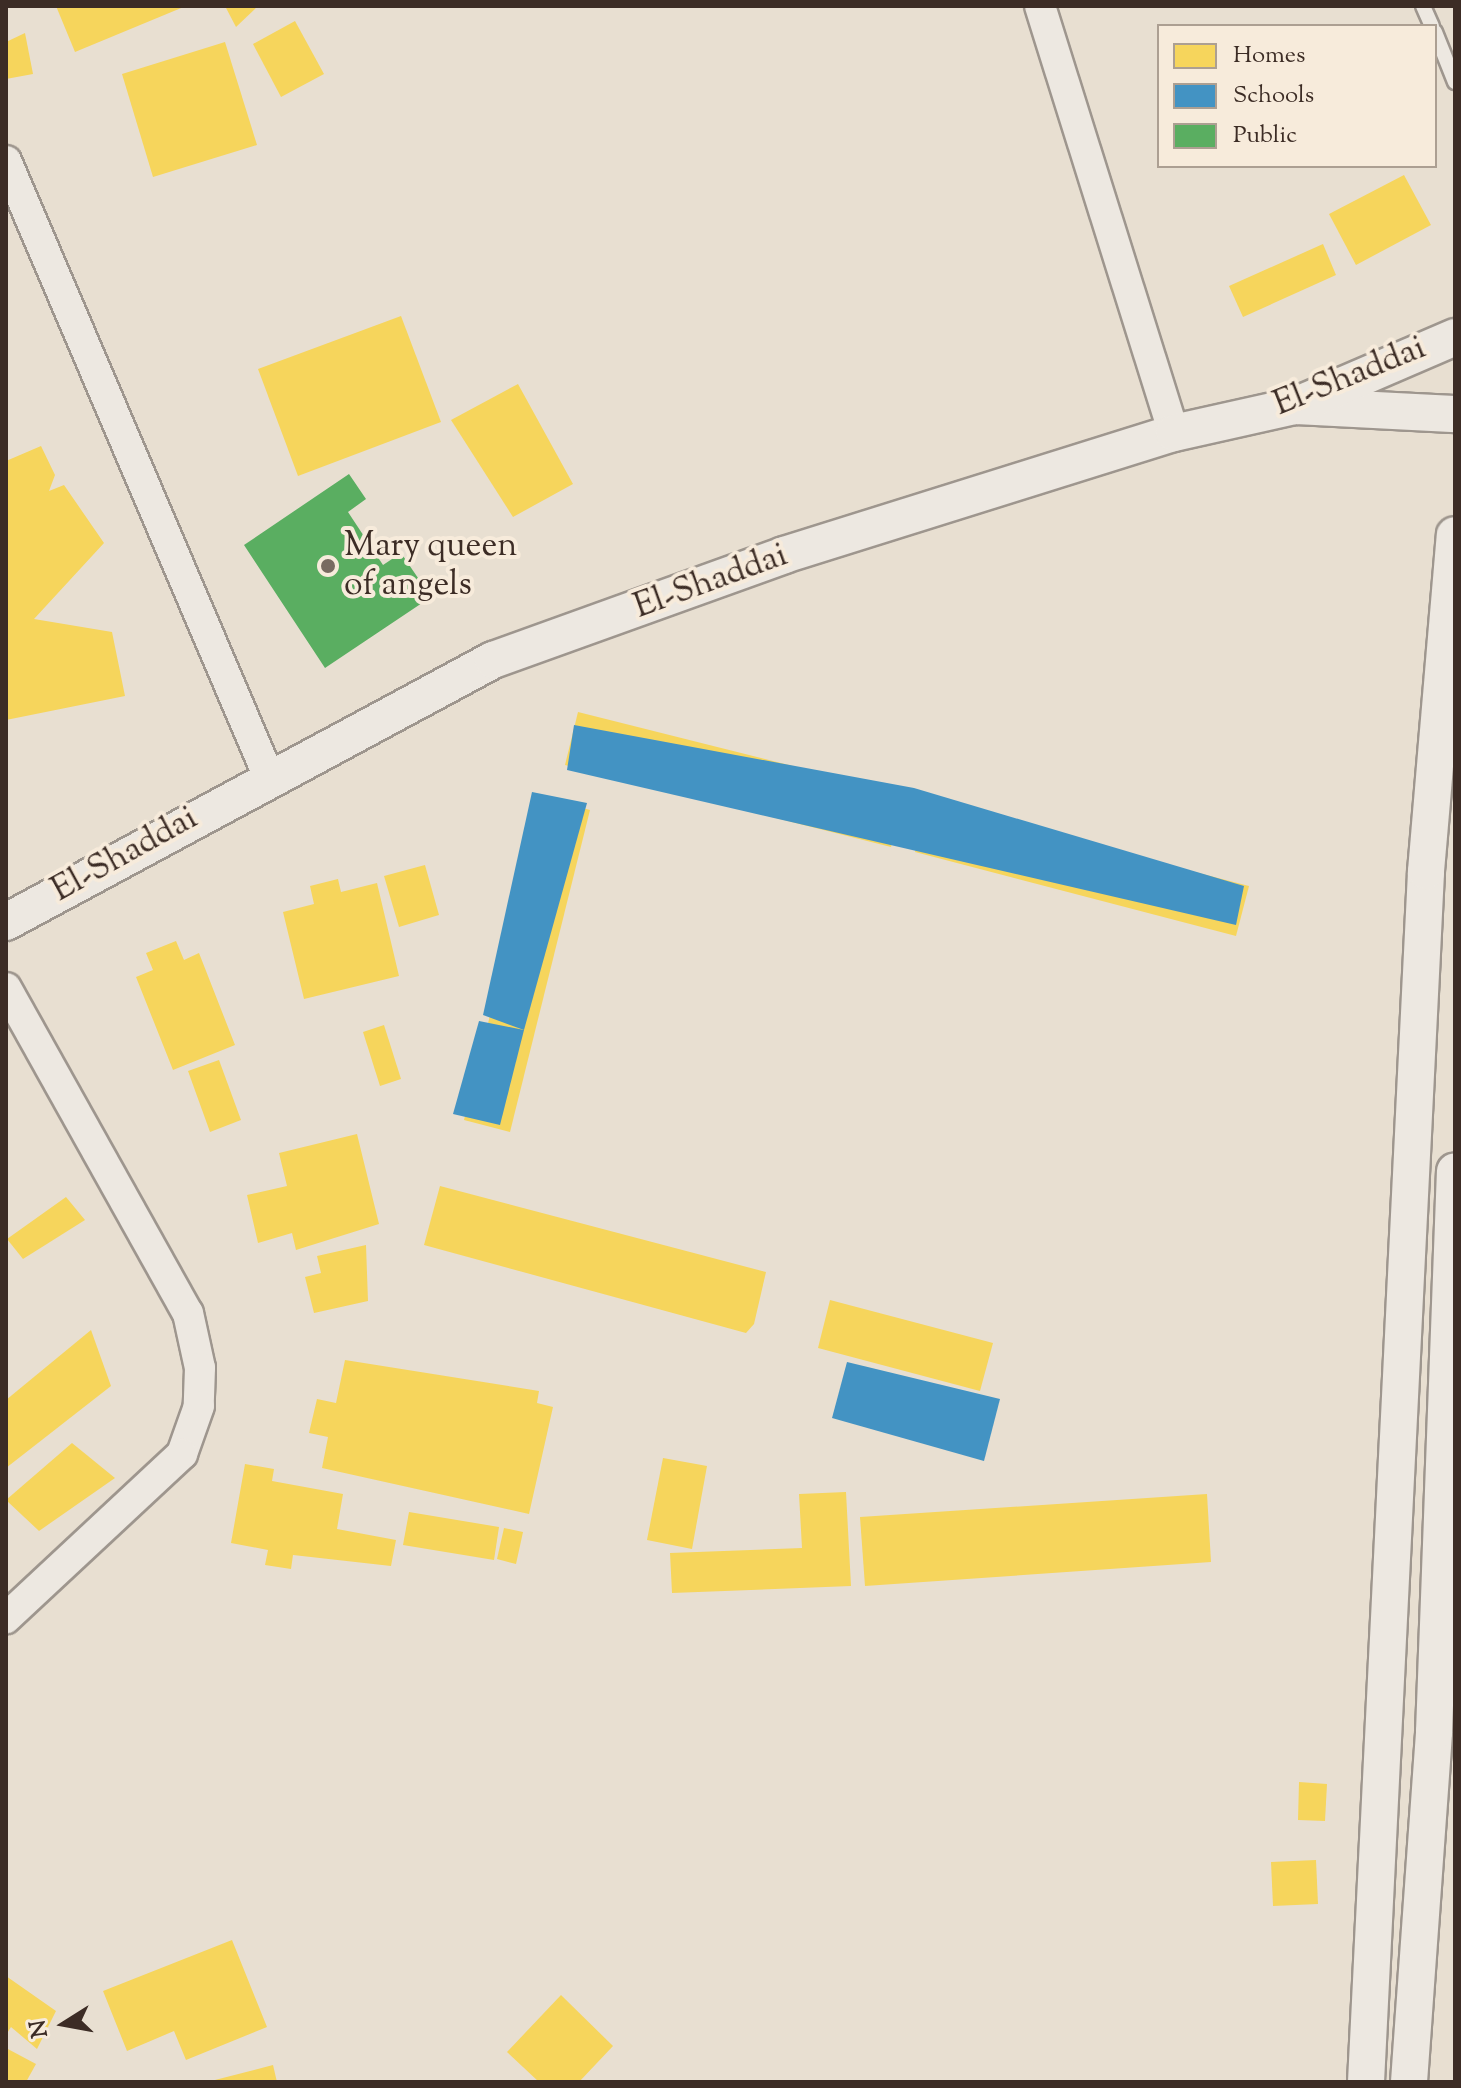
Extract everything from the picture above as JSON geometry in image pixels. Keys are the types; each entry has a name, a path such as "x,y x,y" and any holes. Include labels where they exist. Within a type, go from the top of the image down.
{"street":[{"path":"1040,6 1174,433"},
{"path":"6,161 268,775"},
{"name":"El-Shaddai","path":"6,922 268,775 493,660 784,555 1174,433 1295,406 1455,337"},
{"path":"1295,406 1455,414"},
{"path":"1366,2082 1426,871 1455,535"},
{"path":"6,988 188,1313 200,1368 199,1406 182,1454 6,1618"},
{"path":"1409,2082 1444,1731 1451,1233 1455,1171"},
{"path":"1409,1230 1451,1233"}],"lane":[{"path":"1437,37 1455,82"}],"building: Homes":[{"path":"56,6 186,6 75,52"},
{"path":"225,6 258,6 236,27"},
{"path":"295,21 324,74 281,97 253,44"},
{"path":"25,33 33,74 6,79 6,42"},
{"path":"225,42 257,145 153,177 122,74"},
{"path":"1404,175 1431,225 1356,265 1329,214"},
{"path":"1323,244 1336,275 1243,317 1229,286"},
{"path":"401,316 441,422 298,476 258,369"},
{"path":"518,384 573,484 513,517 451,420"},
{"path":"41,446 55,475 49,491 64,485 104,543 34,619 112,632 125,696 6,720 6,461"},
{"path":"578,712 904,794 891,847 565,765"},
{"path":"544,798 590,810 510,1132 464,1120"},
{"path":"928,803 1249,886 1236,936 915,852"},
{"path":"425,865 439,915 399,927 384,876"},
{"path":"338,879 341,892 377,883 399,976 304,999 283,912 314,904 310,886"},
{"path":"176,941 184,960 199,953 235,1045 173,1070 136,977 153,970 146,953"},
{"path":"384,1025 401,1079 380,1086 363,1032"},
{"path":"219,1060 241,1120 210,1132 188,1071"},
{"path":"357,1134 379,1224 296,1250 292,1233 258,1243 247,1195 287,1186 279,1153"},
{"path":"440,1186 766,1272 754,1324 746,1333 424,1245"},
{"path":"66,1197 85,1220 23,1259 7,1239"},
{"path":"366,1245 368,1301 314,1313 305,1277 321,1273 317,1256"},
{"path":"830,1300 993,1343 980,1391 818,1348"},
{"path":"91,1330 111,1386 6,1468 6,1400"},
{"path":"345,1360 539,1391 537,1403 553,1407 529,1514 322,1468 328,1437 309,1433 317,1399 336,1403"},
{"path":"72,1443 115,1478 39,1531 6,1500"},
{"path":"663,1458 707,1466 692,1549 647,1540"},
{"path":"245,1464 274,1469 272,1481 343,1494 337,1529 396,1540 391,1566 293,1555 291,1569 265,1565 268,1550 231,1543"},
{"path":"846,1492 851,1586 672,1593 670,1553 802,1548 799,1494"},
{"path":"1207,1494 1211,1562 865,1586 860,1517"},
{"path":"409,1512 499,1527 494,1560 403,1545"},
{"path":"504,1528 523,1532 516,1564 497,1559"},
{"path":"1299,1782 1327,1784 1325,1821 1298,1820"},
{"path":"1316,1860 1318,1904 1273,1906 1271,1862"},
{"path":"232,1940 267,2027 186,2060 174,2031 127,2051 103,1991"},
{"path":"6,1976 56,2011 37,2049 11,2027 6,2035"},
{"path":"561,1995 613,2046 579,2082 539,2082 507,2052"},
{"path":"6,2048 36,2064 26,2082 6,2082"},
{"path":"273,2065 277,2082 211,2082 211,2081"}],"building: Schools":[{"path":"574,725 914,788 1244,886 1236,925 567,770"},
{"path":"532,792 587,803 524,1030 483,1015"},
{"path":"479,1021 524,1030 500,1125 453,1114"},
{"path":"847,1362 1000,1399 984,1461 832,1418"}],"building: Public":[{"path":"349,474 366,499 348,512 383,565 401,553 431,597 325,668 244,545"}],"place":[{"name":"Mary queen of angels","path":"328,566"}]}
